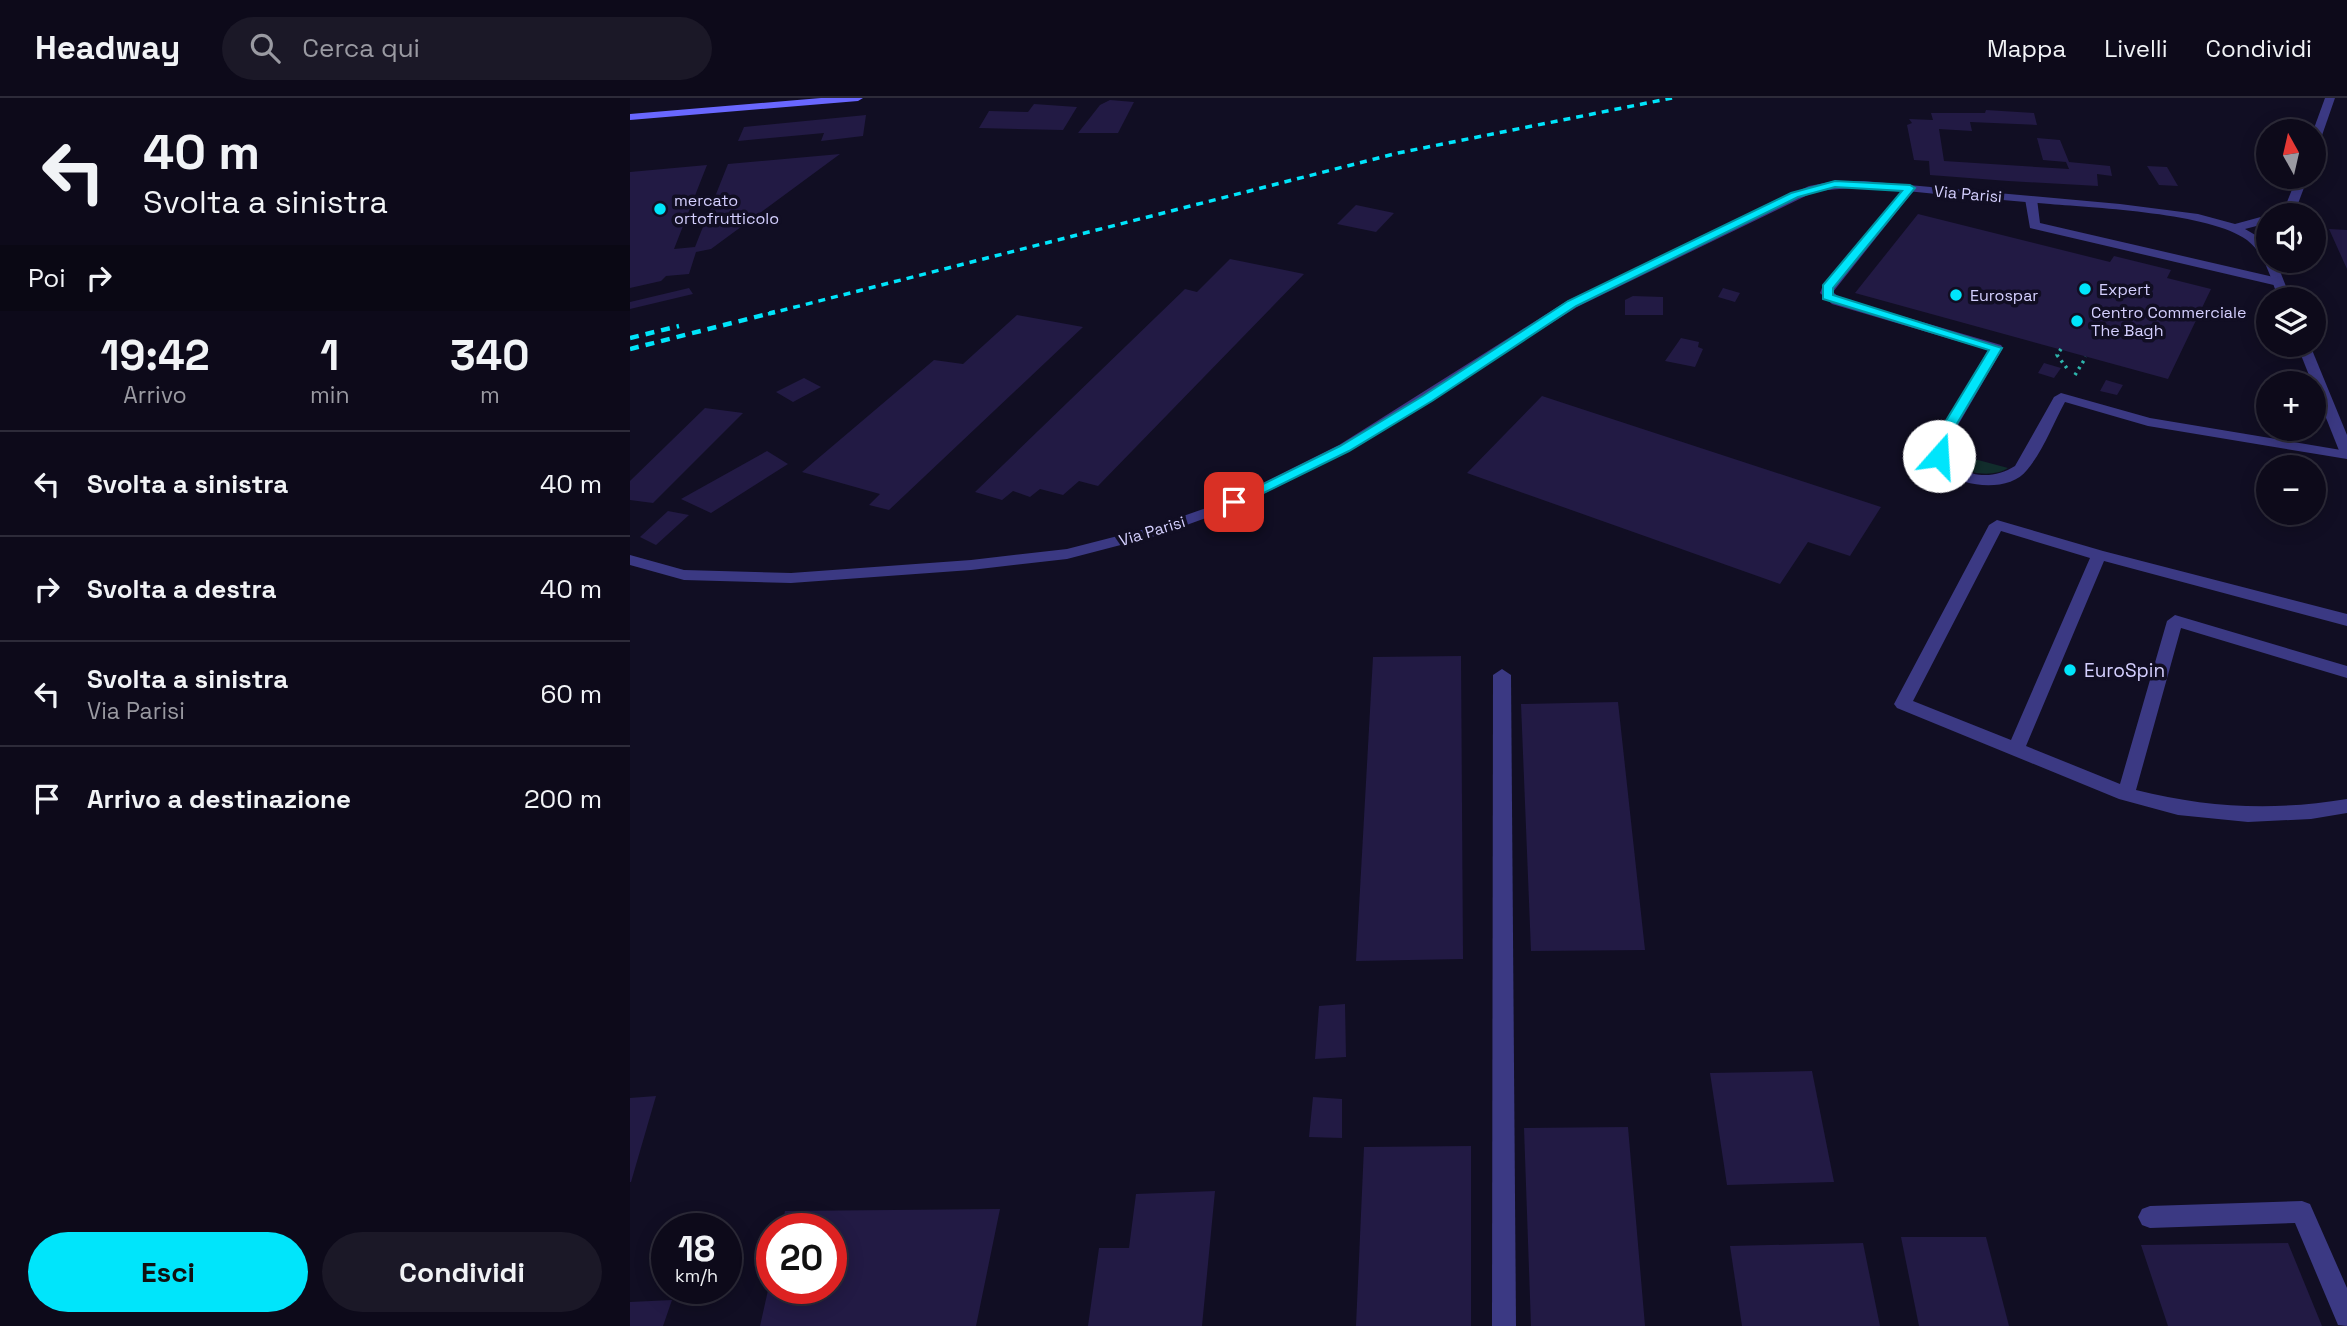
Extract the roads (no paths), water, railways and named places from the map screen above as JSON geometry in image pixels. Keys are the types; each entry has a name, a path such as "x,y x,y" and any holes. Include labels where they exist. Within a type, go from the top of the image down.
{"main road":[{"path":"630,117 858,98"}],"street":[{"path":"2323,119 2330,98"},
{"name":"Via Parisi","path":"631,563 684,575 791,578 971,565 1067,554 1154,532 1234,502 1344,448 1572,304 1795,195 1835,184 2032,199 2185,216 2235,228"},
{"path":"1910,188 1827,288 1826,293 1836,301 1996,348 1937,449 1944,464 1954,471 1979,480 2000,480 2015,475 2062,397 2148,422 2347,454"},
{"path":"2032,199 2034,225 2278,282"},
{"path":"2235,228 2256,222"},
{"path":"2235,228 2256,243"},
{"path":"2274,273 2280,287"},
{"path":"2308,357 2347,454"},
{"path":"2347,620 2099,555 1997,525 1903,704 2126,793 2178,808 2248,815 2311,813 2347,806"},
{"path":"2016,749 2099,555"},
{"path":"2126,793 2175,621 2347,672"},
{"path":"1502,675 1504,1326"},
{"path":"2150,1217 2302,1212 2347,1316"}],"railway":[{"path":"768,314 1398,153 1672,98"},
{"path":"630,349 775,312"},
{"path":"630,338 679,326"}],"place":[{"name":"mercato ortofrutticolo","path":"660,209"},
{"name":"Expert","path":"2085,289"},
{"name":"Eurospar","path":"1956,295"},
{"name":"Centro Commerciale The Bagh","path":"2077,321"},
{"name":"EuroSpin","path":"2070,670"}]}
